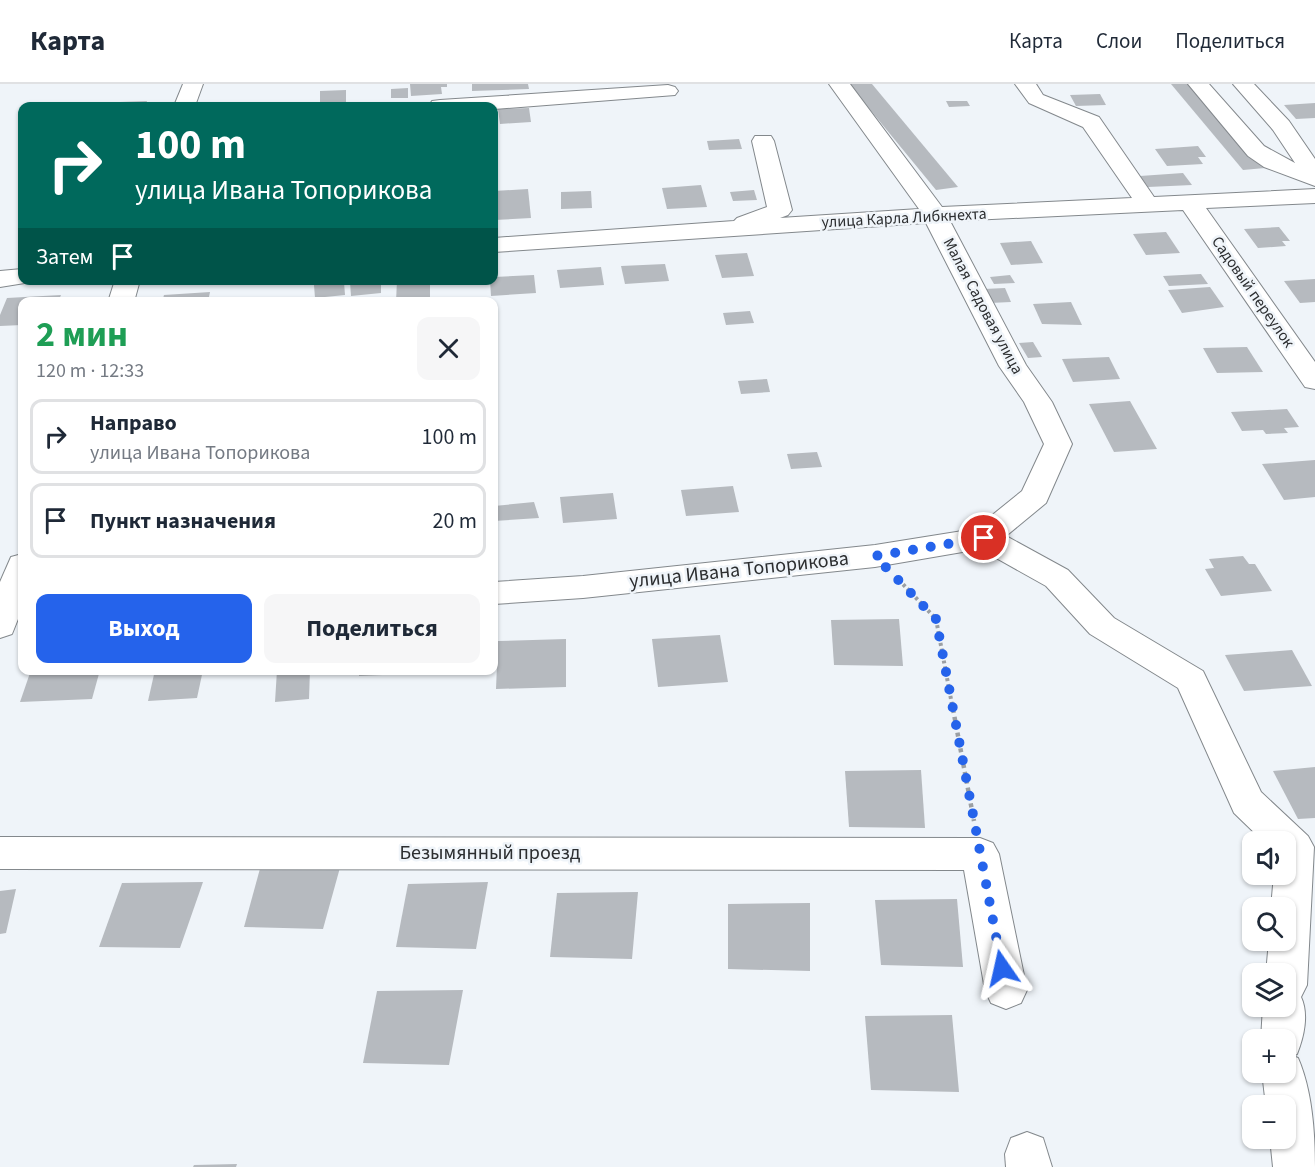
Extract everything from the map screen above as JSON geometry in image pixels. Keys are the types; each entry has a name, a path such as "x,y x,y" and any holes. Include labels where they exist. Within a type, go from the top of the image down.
{"street":[{"path":"186,102 193,84"},
{"name":"Малая Садовая улица","path":"839,84 927,199 933,215 1013,366 1038,402 1058,444 1035,496 984,538"},
{"path":"1025,84 1036,99 1091,122 1149,206"},
{"path":"1198,84 1256,151 1272,162 1315,177"},
{"path":"1243,84 1281,126 1315,177"},
{"path":"498,102 668,91"},
{"path":"727,229 780,210 763,141"},
{"name":"улица Карла Либкнехта","path":"498,245 933,215 1191,204 1315,196"},
{"name":"Садовый переулок","path":"1191,204 1315,381"},
{"path":"0,279 18,277"},
{"path":"984,538 1057,578 1102,626 1191,680 1247,802 1305,846 1289,963"},
{"name":"улица Ивана Топорикова","path":"498,593 583,587 875,556 984,538"},
{"path":"6,624 18,580"},
{"name":"Безымянный проезд","path":"0,853 980,854"},
{"path":"980,854 1006,990"},
{"path":"1285,1083 1296,1167"}],"path":[{"path":"875,556 936,619 980,854"}],"building":[{"path":"410,84 447,84 447,87 441,87 442,94 411,96"},
{"path":"472,84 528,84 529,89 472,91"},
{"path":"849,84 872,84 958,187 936,190"},
{"path":"1171,84 1193,84 1265,168 1243,170"},
{"path":"408,88 408,98 391,98 391,89"},
{"path":"346,90 346,102 320,102 320,91"},
{"path":"1100,94 1106,105 1076,106 1070,95"},
{"path":"946,101 967,101 970,106 949,107"},
{"path":"1315,103 1315,118 1296,119 1284,105"},
{"path":"529,108 531,122 500,124 498,109"},
{"path":"739,139 742,149 709,150 707,141"},
{"path":"1198,146 1206,157 1198,157 1203,164 1167,166 1155,149"},
{"path":"1183,173 1192,185 1148,187 1140,176"},
{"path":"701,185 707,207 667,209 662,188"},
{"path":"528,189 531,218 498,220 498,191"},
{"path":"754,190 757,200 733,201 730,192"},
{"path":"591,191 592,208 561,209 561,192"},
{"path":"1279,227 1290,241 1282,241 1286,246 1258,248 1244,229"},
{"path":"1166,232 1180,253 1146,255 1133,234"},
{"path":"1031,241 1043,263 1011,265 1000,243"},
{"path":"747,253 754,276 722,278 715,255"},
{"path":"665,264 669,281 625,284 621,266"},
{"path":"601,267 604,285 560,288 557,270"},
{"path":"1201,274 1208,284 1169,286 1163,276"},
{"path":"534,275 536,293 491,296 490,285 498,285 498,277"},
{"path":"1010,275 1015,283 994,284 990,277"},
{"path":"1315,279 1315,302 1300,303 1284,281"},
{"path":"314,285 344,285 345,295 315,297"},
{"path":"350,285 381,285 381,293 351,296"},
{"path":"397,285 430,285 430,297 396,297"},
{"path":"1210,287 1224,307 1182,313 1168,290"},
{"path":"1005,288 1011,302 990,303 984,289"},
{"path":"210,292 209,297 163,297 164,295"},
{"path":"61,295 60,297 25,297"},
{"path":"18,297 18,325 0,326 0,315 7,298"},
{"path":"1071,302 1082,325 1042,324 1033,304"},
{"path":"750,311 754,323 726,325 723,313"},
{"path":"1033,342 1042,357 1028,358 1019,343"},
{"path":"1247,347 1263,372 1217,373 1203,348"},
{"path":"1109,357 1120,379 1073,382 1062,359"},
{"path":"767,379 770,392 741,394 738,381"},
{"path":"1130,401 1157,449 1114,452 1089,404"},
{"path":"1287,409 1299,427 1284,428 1288,433 1266,434 1263,430 1242,431 1231,412"},
{"path":"817,452 822,467 791,469 787,454"},
{"path":"1315,460 1315,497 1284,500 1262,464"},
{"path":"733,486 739,512 686,516 681,490"},
{"path":"613,493 617,519 563,523 560,497"},
{"path":"534,502 539,518 498,521 498,506"},
{"path":"1243,556 1249,564 1255,564 1272,591 1221,596 1205,569 1214,568 1209,559"},
{"path":"899,619 903,666 834,665 831,620"},
{"path":"720,635 728,682 658,687 652,639"},
{"path":"566,639 566,687 496,689 498,641"},
{"path":"1292,650 1312,686 1244,691 1225,655"},
{"path":"29,675 99,675 92,699 20,702"},
{"path":"154,675 202,675 197,698 148,701"},
{"path":"277,675 310,675 309,699 275,702"},
{"path":"1315,767 1315,818 1298,819 1273,771"},
{"path":"921,770 925,828 849,827 845,771"},
{"path":"341,864 323,929 244,927 261,865"},
{"path":"203,882 180,948 99,947 122,883"},
{"path":"488,882 476,949 396,947 408,884"},
{"path":"16,889 6,933 0,934 0,891"},
{"path":"638,892 632,959 550,957 557,893"},
{"path":"957,899 963,967 881,965 875,900"},
{"path":"810,903 810,971 728,969 728,904"},
{"path":"463,990 449,1065 363,1063 377,991"},
{"path":"952,1015 959,1092 871,1090 865,1016"},
{"path":"237,1164 236,1167 193,1167 194,1165"}],"route":[{"path":"984,538 875,556 936,619 1002,968"}]}
